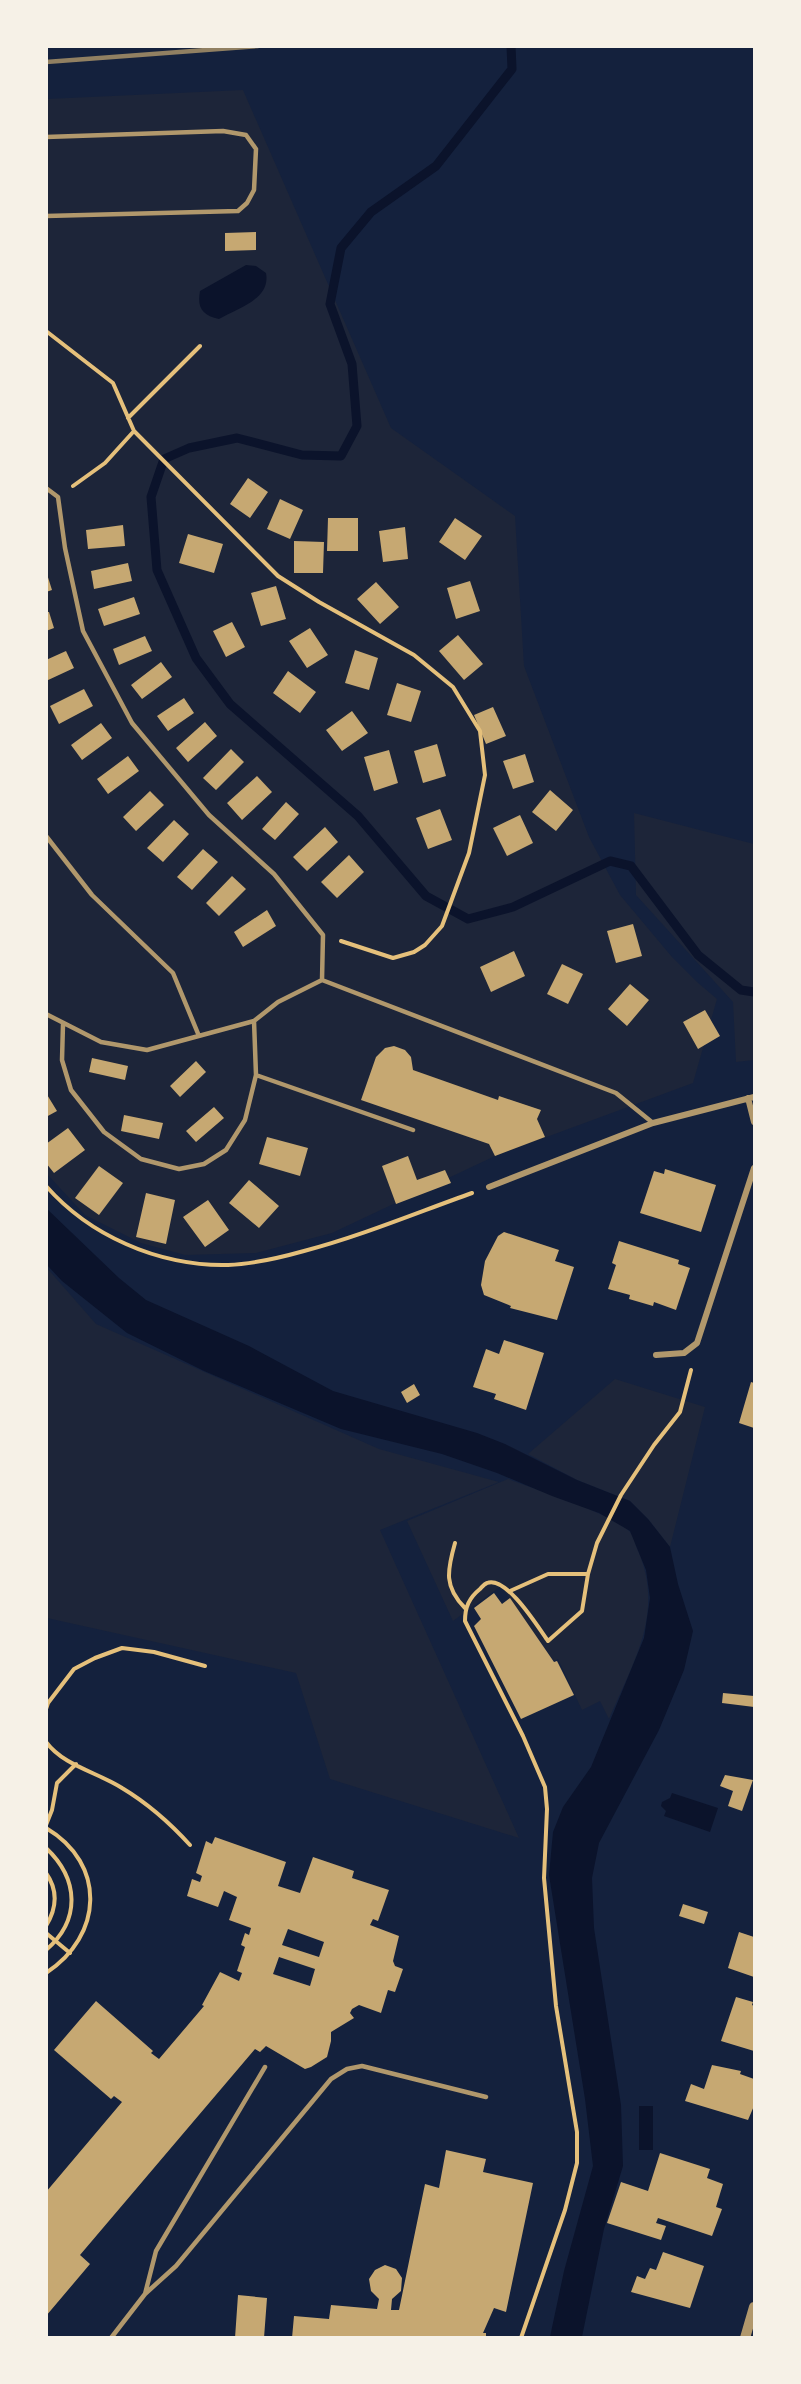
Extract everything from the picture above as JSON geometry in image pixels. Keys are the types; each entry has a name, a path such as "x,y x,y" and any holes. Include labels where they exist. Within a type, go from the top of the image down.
{"street":[{"path":"489,1186 653,1123 751,1098 754,1122"},
{"path":"656,1355 684,1353 697,1343 754,1168"},
{"path":"745,2337 754,2307"}],"lane":[{"path":"46,137 223,131 246,135 255,149 255,190 247,203 238,211 46,216"},
{"path":"46,488 58,497 65,548 83,631 132,723 209,815 274,874 323,935 322,980"},
{"path":"46,836 92,895 173,973 199,1036"},
{"path":"46,1014 101,1042 147,1050 254,1021 278,1002 322,980 616,1093 653,1123"},
{"path":"63,1024 62,1060 71,1090 104,1132 141,1159 179,1169 204,1164 226,1150 244,1120 255,1074 254,1021"},
{"path":"255,1074 413,1130"},
{"path":"111,2337 145,2294 176,2266 331,2079 348,2069 362,2066 486,2097"},
{"path":"145,2294 156,2251 265,2067"}],"path":[{"path":"46,331 113,383 134,431 278,576 319,602 414,655 453,687 480,731 485,775 469,853 442,926 425,945 414,952 393,958 323,935"},
{"path":"128,418 200,346"},
{"path":"58,497 105,463 134,431"},
{"path":"46,1186 63,1205 101,1233 143,1251 190,1263 228,1265 267,1261 342,1241 489,1186"},
{"path":"521,2337 565,2210 577,2163 577,2132 556,2006 544,1878 547,1809 545,1787 523,1736 465,1621 465,1608 474,1593 487,1582 495,1582 510,1591 548,1641 582,1611 592,1556 604,1528 621,1495 654,1445 680,1412 697,1343"},
{"path":"455,1544 448,1583 453,1596 465,1608"},
{"path":"510,1591 548,1574 588,1574"},
{"path":"46,1709 48,1703 74,1669 122,1648 154,1652 205,1666"},
{"path":"46,1742 55,1753 122,1788 173,1826 190,1845"},
{"path":"46,1973 70,1953 86,1924 90,1909 90,1885 82,1863 59,1835 46,1827 57,1783 76,1764"},
{"path":"46,1848 65,1871 71,1884 72,1898 66,1926 56,1942 46,1950"},
{"path":"46,1873 55,1892 53,1914 46,1926"},
{"path":"46,1933 70,1953"}],"shaded area":[{"path":"243,90 391,428 515,516 524,666 589,837 620,895 672,957 717,999 693,1083 495,1156 332,1233 256,1253 185,1255 141,1243 85,1215 47,1174 47,99"},
{"path":"246,265 256,266 266,273 266,282 258,296 252,302 219,319 205,313 199,302 200,291"},
{"path":"634,813 754,844 754,1060 736,1062 733,1002 636,895"},
{"path":"46,1208 119,1278 146,1300 249,1346 333,1391 477,1433 505,1444 577,1480 630,1501 670,1547 678,1584 693,1631 684,1670 659,1730 599,1843 592,1878 594,1928 621,2105 623,2166 604,2229 582,2337 550,2337 564,2271 593,2166 585,2099 549,1875 553,1832 563,1807 591,1767 644,1638 650,1598 646,1570 630,1531 599,1513 497,1473 442,1454 341,1429 204,1371 127,1333 62,1281 47,1265"},
{"path":"47,1268 96,1324 379,1449 499,1482 380,1530 519,1838 330,1779 296,1673 47,1618"},
{"path":"615,1379 705,1407 670,1547 630,1501 577,1480 528,1454"},
{"path":"508,1479 609,1518 622,1525 634,1539 646,1575 647,1618 636,1658 609,1719 600,1701 582,1710 558,1659 554,1661 501,1586 453,1621 407,1521"},
{"path":"672,1793 718,1808 710,1832 664,1816 666,1811 661,1806 662,1802 670,1798"},
{"path":"639,2106 653,2106 653,2150 639,2150"}],"building":[{"path":"256,232 256,250 225,251 225,233"},
{"path":"248,478 268,492 250,518 230,504"},
{"path":"280,499 303,510 290,539 267,529"},
{"path":"328,518 358,518 358,551 327,551"},
{"path":"455,518 482,536 465,560 439,542"},
{"path":"123,525 125,546 88,549 86,530"},
{"path":"405,527 408,559 383,562 379,531"},
{"path":"188,534 223,544 214,573 179,563"},
{"path":"294,541 324,542 323,573 294,573"},
{"path":"128,563 132,581 94,589 91,571"},
{"path":"46,571 52,590 46,592"},
{"path":"470,581 480,611 456,619 447,588"},
{"path":"376,582 399,607 380,624 357,599"},
{"path":"276,586 286,619 261,626 251,593"},
{"path":"134,597 140,614 104,626 98,609"},
{"path":"46,612 49,612 54,628 46,631"},
{"path":"232,622 245,647 226,657 213,631"},
{"path":"310,628 328,655 307,668 289,641"},
{"path":"458,635 483,664 464,680 439,651"},
{"path":"145,636 152,651 119,665 113,649"},
{"path":"355,650 378,658 369,690 345,683"},
{"path":"66,651 74,668 46,681 46,660"},
{"path":"161,662 172,677 142,699 131,685"},
{"path":"288,671 316,692 300,713 273,693"},
{"path":"397,683 421,691 411,722 387,715"},
{"path":"84,689 93,706 59,724 50,706"},
{"path":"184,698 194,713 168,731 157,716"},
{"path":"493,707 506,736 486,744 474,715"},
{"path":"352,711 368,733 342,751 326,730"},
{"path":"205,722 217,736 188,762 176,748"},
{"path":"101,723 112,738 82,760 71,745"},
{"path":"437,744 446,776 423,783 414,751"},
{"path":"231,749 244,762 216,790 203,778"},
{"path":"389,750 398,783 374,791 364,757"},
{"path":"525,754 534,782 513,789 503,761"},
{"path":"128,756 139,771 108,794 97,779"},
{"path":"257,776 272,792 242,820 227,803"},
{"path":"550,790 573,810 556,831 532,812"},
{"path":"150,791 164,805 136,831 123,817"},
{"path":"286,802 299,814 275,840 262,829"},
{"path":"440,809 452,840 428,849 416,818"},
{"path":"520,815 533,843 507,856 493,828"},
{"path":"174,820 189,834 163,862 147,848"},
{"path":"325,827 338,842 307,871 293,857"},
{"path":"203,849 218,862 192,890 177,877"},
{"path":"349,855 364,872 337,898 321,882"},
{"path":"232,876 246,889 219,916 206,903"},
{"path":"267,910 276,926 243,947 234,932"},
{"path":"633,924 642,956 616,963 607,931"},
{"path":"514,951 525,976 491,992 480,967"},
{"path":"562,964 583,974 568,1004 547,994"},
{"path":"630,984 649,1000 627,1026 608,1009"},
{"path":"705,1010 720,1036 698,1049 683,1022"},
{"path":"394,1046 405,1050 411,1057 413,1070 498,1100 499,1096 541,1110 537,1119 545,1137 495,1156 489,1144 361,1100 376,1057 385,1048"},
{"path":"92,1058 128,1066 125,1080 89,1072"},
{"path":"196,1061 206,1072 180,1097 170,1086"},
{"path":"46,1093 57,1111 46,1117"},
{"path":"214,1107 224,1118 196,1142 186,1131"},
{"path":"124,1115 163,1123 159,1139 121,1131"},
{"path":"68,1128 85,1150 54,1173 46,1163 46,1144"},
{"path":"267,1137 308,1148 300,1176 259,1164"},
{"path":"408,1156 417,1180 445,1170 451,1183 396,1204 382,1166"},
{"path":"99,1166 123,1183 99,1215 75,1198"},
{"path":"665,1169 716,1185 701,1232 640,1213 654,1171 664,1174"},
{"path":"249,1180 279,1206 259,1228 229,1203"},
{"path":"146,1193 175,1200 166,1244 136,1237"},
{"path":"208,1200 229,1230 205,1247 183,1217"},
{"path":"504,1232 559,1250 555,1261 574,1267 557,1320 510,1308 511,1306 484,1295 481,1285 485,1261 498,1236"},
{"path":"619,1241 679,1260 678,1264 690,1268 676,1310 654,1302 653,1306 629,1299 630,1295 608,1289 616,1265 612,1263"},
{"path":"504,1340 544,1353 526,1410 494,1399 496,1394 473,1387 486,1349 499,1354"},
{"path":"751,1382 754,1383 754,1428 739,1423"},
{"path":"414,1384 420,1395 407,1403 401,1392"},
{"path":"494,1593 502,1604 510,1598 554,1662 557,1661 574,1695 521,1719 474,1626 481,1619 474,1608"},
{"path":"723,1693 754,1696 754,1707 722,1703"},
{"path":"725,1775 753,1780 742,1811 728,1806 733,1791 720,1786"},
{"path":"215,1837 286,1862 278,1886 300,1893 313,1857 354,1871 352,1878 389,1890 378,1921 373,1919 370,1925 399,1936 393,1961 395,1966 403,1969 395,1992 388,1990 381,2013 359,2005 352,2009 350,2013 354,2018 331,2032 327,2057 311,2067 305,2069 266,2046 260,2052 255,2049 80,2255 90,2264 46,2316 46,2192 122,2102 114,2096 111,2099 54,2050 96,2001 153,2051 151,2053 159,2059 204,2006 202,2005 220,1972 239,1981 242,1973 237,1971 245,1947 241,1945 245,1933 249,1935 251,1928 229,1920 237,1897 224,1891 218,1907 187,1896 192,1879 200,1882 202,1876 196,1873 206,1841 212,1844","holes":["288,1929 324,1942 319,1957 282,1945","279,1957 315,1969 310,1986 273,1974"]},
{"path":"683,1904 708,1912 704,1924 679,1916"},
{"path":"739,1932 754,1937 754,1977 728,1968"},
{"path":"736,1997 753,2002 754,2051 721,2041"},
{"path":"712,2065 741,2071 740,2074 754,2079 754,2106 748,2120 685,2101 691,2084 704,2089"},
{"path":"446,2150 486,2159 483,2172 533,2183 506,2312 494,2308 483,2333 486,2333 486,2338 292,2338 294,2316 329,2319 331,2305 377,2309 379,2299 371,2291 369,2279 375,2270 385,2265 396,2269 402,2278 401,2291 392,2299 391,2310 399,2310 425,2184 439,2188"},
{"path":"660,2153 710,2169 707,2178 723,2184 716,2207 722,2209 712,2236 658,2218 656,2223 666,2226 661,2240 607,2223 621,2182 648,2191"},
{"path":"663,2252 704,2266 690,2308 631,2292 637,2276 645,2279 650,2268 656,2270"},
{"path":"238,2295 267,2298 264,2338 235,2338"}],"waterway":[{"path":"511,46 512,69 436,166 371,212 341,248 330,304 352,364 357,426 341,456 302,455 237,438 189,448 164,459 151,497 157,570 196,658 230,704 358,816 426,896 468,919 513,907 610,861 631,866 698,955 741,990 754,992"}],"railway":[{"path":"46,62 258,46"}]}
